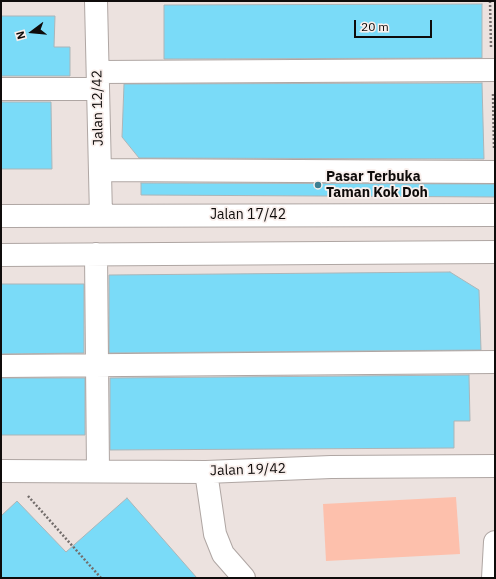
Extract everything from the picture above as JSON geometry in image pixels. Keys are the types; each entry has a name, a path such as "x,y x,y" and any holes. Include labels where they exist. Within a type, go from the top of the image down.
{"street":[{"name":"Jalan 12/42","path":"96,1 100,216"},
{"path":"1,89 98,80 495,70"},
{"path":"100,170 495,172"},
{"name":"Jalan 17/42","path":"1,216 495,215"},
{"path":"1,255 495,252"},
{"path":"96,254 98,471"},
{"path":"1,366 495,362"},
{"name":"Jalan 19/42","path":"1,471 206,472 331,467 495,466"},
{"path":"206,472 215,534 223,554 244,578"},
{"path":"493,578 495,542"}],"path":[{"path":"28,495 101,578"}],"shaded area":[{"path":"456,497 460,554 326,561 323,504"}],"building":[{"path":"482,4 482,58 164,59 164,5"},
{"path":"1,16 55,16 54,47 70,47 70,76 1,76"},
{"path":"482,83 484,159 139,158 122,137 124,84"},
{"path":"1,102 51,102 52,169 1,169"},
{"path":"141,183 495,184 495,197 141,195"},
{"path":"450,272 479,290 481,350 109,353 109,275"},
{"path":"1,284 84,284 84,353 1,354"},
{"path":"469,375 470,421 454,421 454,448 110,450 110,378"},
{"path":"1,378 85,378 85,435 1,435"},
{"path":"127,498 197,578 1,578 1,516 17,501 66,552"}],"place":[{"name":"Pasar Terbuka Taman Kok Doh","path":"318,185"}]}
